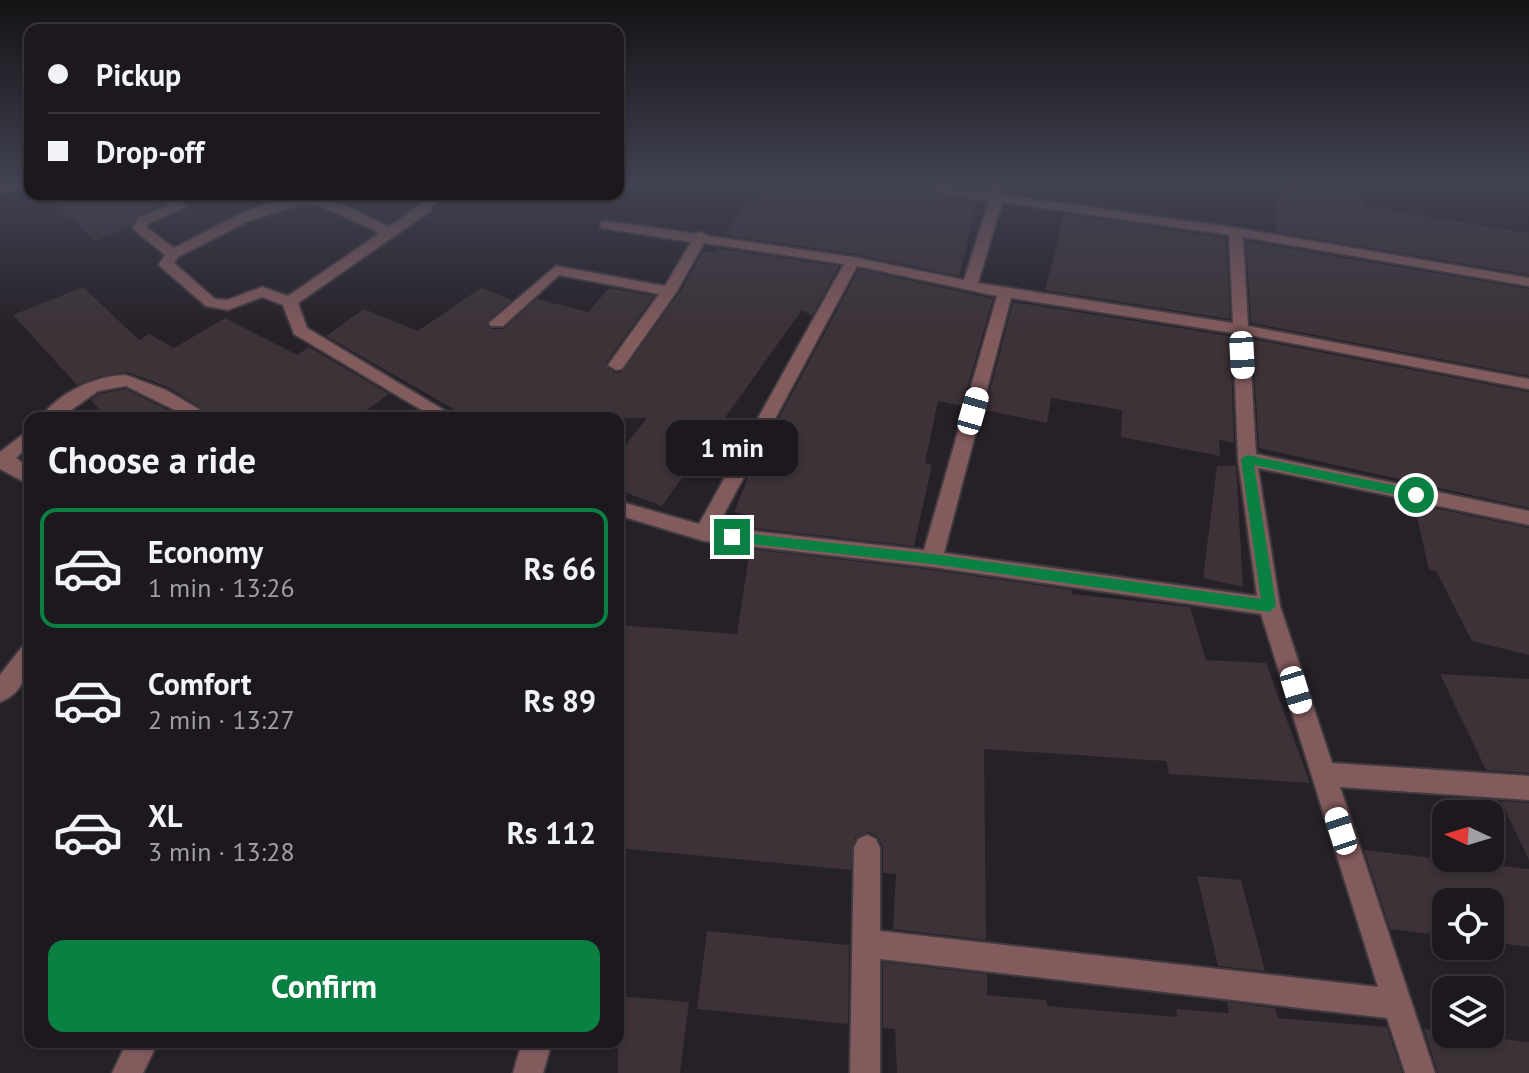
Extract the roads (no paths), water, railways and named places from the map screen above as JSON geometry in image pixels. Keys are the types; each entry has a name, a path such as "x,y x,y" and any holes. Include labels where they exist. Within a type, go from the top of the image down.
{"street":[{"path":"146,233 173,254"},
{"path":"217,233 173,254 166,264 211,303 228,305 262,292 290,302"},
{"path":"290,302 391,233"},
{"path":"676,233 853,261 1005,293 1241,329 1529,384"},
{"path":"970,286 986,233"},
{"path":"1236,233 1247,459 1269,606 1420,1073"},
{"path":"1242,233 1529,282"},
{"path":"616,365 669,291 701,236"},
{"path":"704,533 853,261"},
{"path":"497,323 556,270 669,291"},
{"path":"932,559 1005,293"},
{"path":"290,302 300,331 438,412"},
{"path":"57,412 89,387 118,378 135,381 194,412"},
{"path":"24,440 2,460 24,474"},
{"path":"1247,459 1529,518"},
{"path":"624,510 704,533 932,559 1269,606"},
{"path":"0,692 24,662"},
{"path":"1322,774 1529,788"},
{"path":"865,1073 869,944 867,848"},
{"path":"869,944 1398,1004"},
{"path":"127,1073 140,1048"},
{"path":"528,1073 535,1048"}]}
